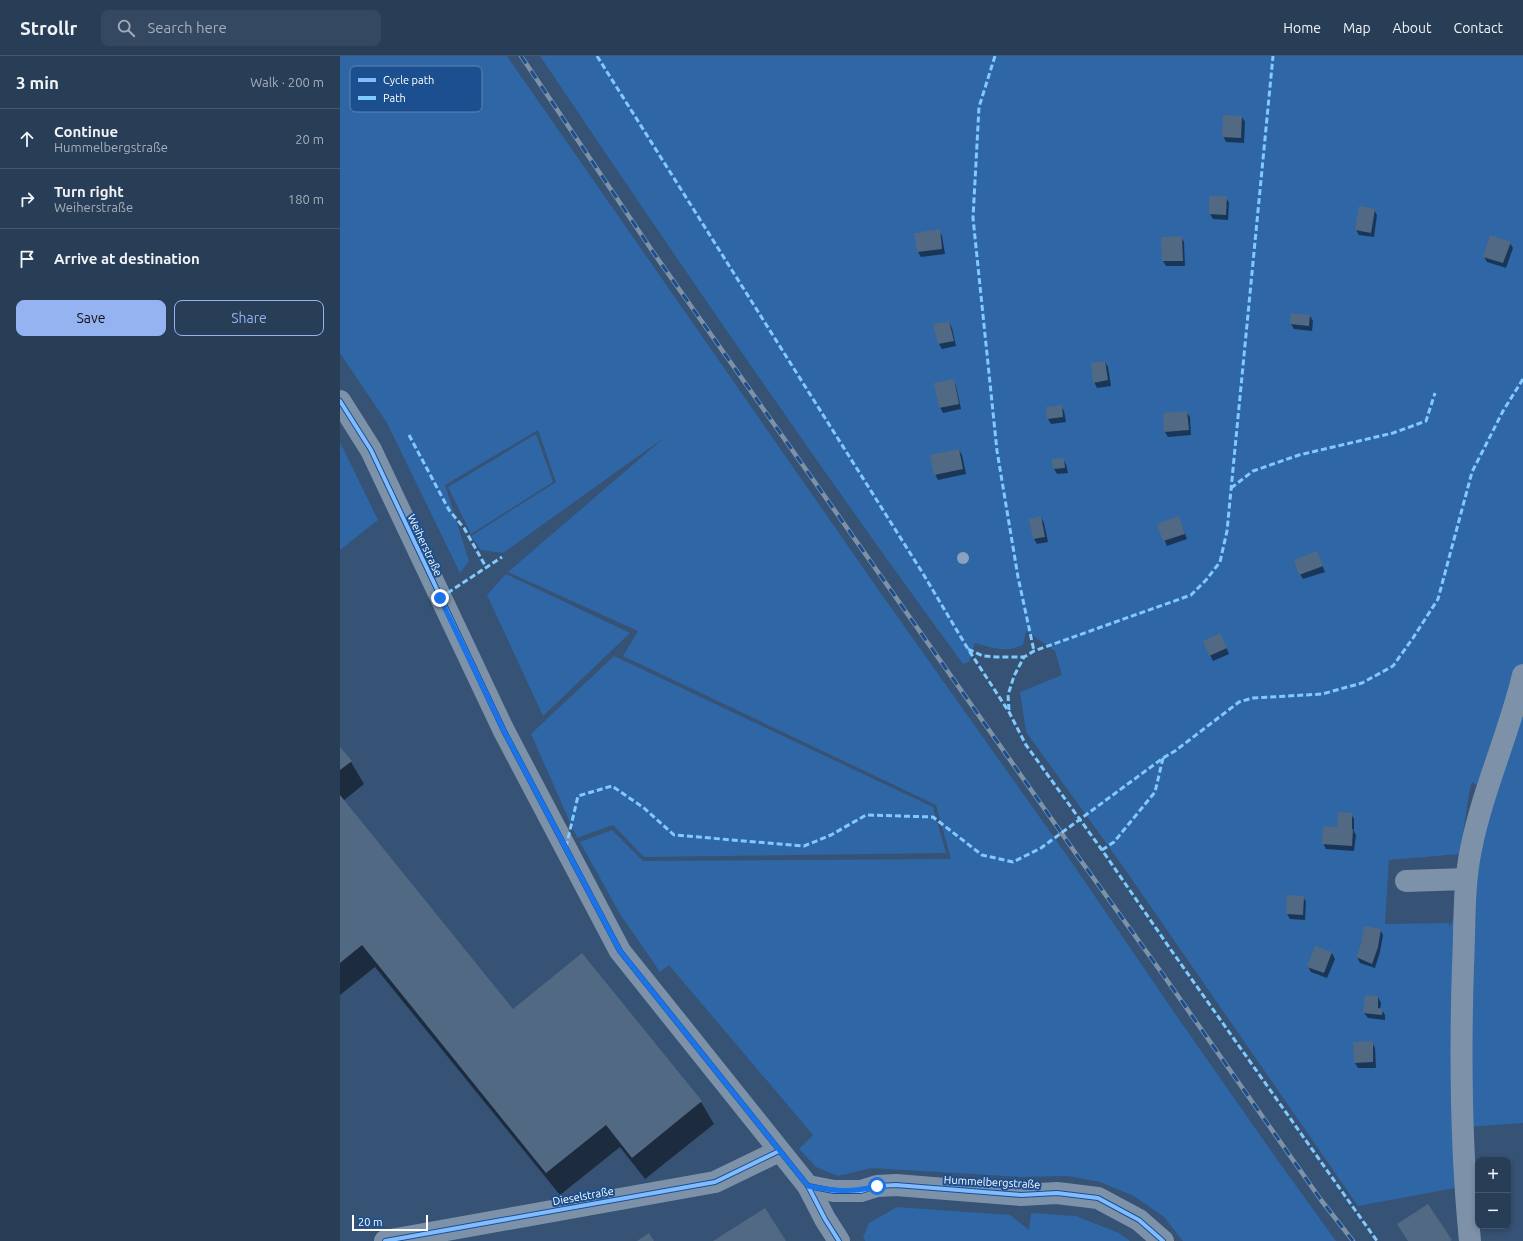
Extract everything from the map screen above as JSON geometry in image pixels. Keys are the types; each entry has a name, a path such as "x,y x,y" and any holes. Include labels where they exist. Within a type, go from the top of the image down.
{"street":[{"name":"Weiherstraße","path":"340,401 370,450 504,731 620,951 808,1186 838,1241"},
{"path":"1470,1241 1463,1119 1461,1037 1466,879 1471,849 1483,799 1510,723 1523,675"},
{"path":"1406,881 1466,879"},
{"name":"Dieselstraße","path":"384,1241 715,1182 779,1151"},
{"name":"Hummelbergstraße","path":"808,1186 841,1191 896,1185 1022,1195 1057,1193 1098,1198 1139,1220 1163,1241"}],"shaded area":[{"path":"340,56 507,56 880,592 1075,867 1176,1015 1336,1241 1183,1241 1164,1217 1134,1196 1100,1182 1068,1176 1021,1177 871,1168 838,1176 816,1167 799,1149 813,1135 669,965 660,972 620,914 580,842 612,830 643,861 951,859 936,805 623,656 638,631 508,572 665,437 503,553 481,550 471,536 556,482 538,430 445,485 469,561 460,573 387,423 340,353"},
{"path":"540,56 1523,56 1523,1123 1453,1128 1455,1188 1358,1206 1117,858 1026,732 1020,692 1062,675 1055,651 1026,631 1023,645 1010,649 999,649 975,643 969,662 963,664 801,438","holes":["1472,782 1493,797 1477,866 1449,928 1449,923 1385,924 1389,860 1460,854"]},
{"path":"536,434 553,482 471,534 448,487"},
{"path":"340,442 378,520 340,550"},
{"path":"506,574 630,633 543,716 487,595"},
{"path":"614,656 933,807 946,853 644,857 613,825 577,838 531,734"},
{"path":"897,1207 1010,1215 1029,1230 1031,1213 1076,1216 1119,1233 1130,1241 865,1241 863,1237 869,1223"}],"building":[{"path":"1223,115 1242,116 1241,138 1222,137"},
{"path":"1209,196 1227,196 1226,215 1209,214"},
{"path":"1359,206 1375,209 1371,233 1355,230"},
{"path":"940,229 942,249 917,252 914,233"},
{"path":"1490,235 1511,242 1503,263 1483,257"},
{"path":"1182,236 1183,261 1162,261 1161,237"},
{"path":"1291,313 1310,315 1309,326 1290,324"},
{"path":"949,321 954,341 938,344 933,324"},
{"path":"1105,361 1108,380 1093,383 1091,363"},
{"path":"954,379 959,404 939,408 934,383"},
{"path":"1062,405 1063,417 1047,419 1046,407"},
{"path":"1187,411 1189,430 1164,432 1163,413"},
{"path":"959,449 963,469 934,475 930,455"},
{"path":"1064,458 1065,468 1053,469 1052,459"},
{"path":"1041,516 1045,537 1033,539 1029,519"},
{"path":"1179,516 1185,534 1163,541 1157,524"},
{"path":"1317,551 1323,566 1299,575 1294,560"},
{"path":"1220,633 1227,648 1209,656 1203,641"},
{"path":"340,747 352,761 340,770"},
{"path":"340,795 513,1009 582,953 702,1101 632,1158 606,1125 546,1173 362,945 340,963"},
{"path":"1338,812 1352,813 1352,846 1322,844 1323,826 1337,827"},
{"path":"1287,895 1304,896 1303,915 1286,914"},
{"path":"1364,926 1381,929 1378,947 1372,964 1356,957 1361,944"},
{"path":"1315,946 1332,952 1324,973 1307,967"},
{"path":"1365,995 1378,996 1378,1008 1383,1009 1382,1015 1363,1013"},
{"path":"1373,1041 1373,1062 1354,1063 1353,1042"},
{"path":"1428,1204 1452,1240 1408,1241 1397,1224"},
{"path":"765,1208 786,1241 713,1241"},
{"path":"649,1233 654,1241 637,1241"}],"railway":[{"path":"521,56 653,252 1321,1200 1353,1241"}],"marked path":[{"path":"597,56 922,572 968,649 1009,712 1026,745 1102,850 1377,1241"},
{"path":"995,56 979,107 973,218 997,451 1018,577 1034,651"},
{"path":"1009,710 1008,695 1014,676 1024,657 1034,651 1191,595 1206,580 1220,562 1227,531 1273,56"},
{"path":"566,847 578,796 612,786 644,808 674,835 804,846 831,835 866,815 933,817 982,855 1013,862 1041,848 1163,758 1175,751 1239,702 1253,698 1322,694 1362,683 1393,666 1438,599 1472,472 1503,411 1523,379"},
{"path":"1231,488 1253,471 1299,455 1393,433 1426,421 1435,393"},
{"path":"409,435 449,510 464,528 486,567"},
{"path":"440,598 502,557"},
{"path":"968,649 983,656 1024,657"},
{"path":"1102,850 1114,842 1155,792 1163,758"}],"cycle path":[{"path":"340,401 371,450 504,731 620,951 808,1186 825,1219 839,1241"},
{"path":"385,1241 715,1182 779,1151"},
{"path":"808,1186 834,1191 861,1191 877,1186 896,1185 1021,1195 1057,1193 1098,1198 1139,1220 1163,1241"}],"route":[{"path":"440,598 504,731 620,951 808,1186 834,1191 861,1190 877,1186"}]}
